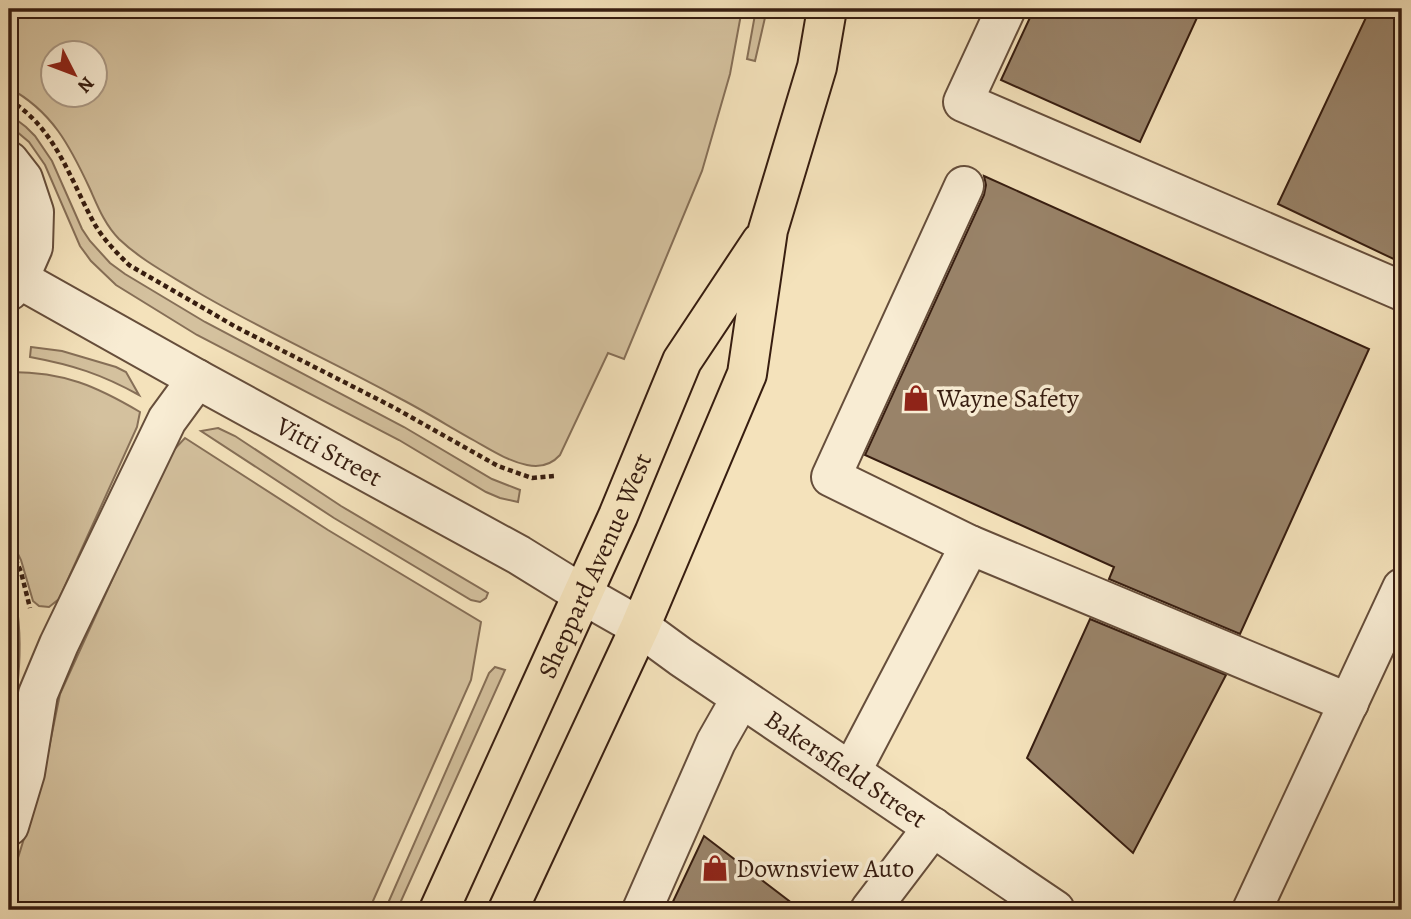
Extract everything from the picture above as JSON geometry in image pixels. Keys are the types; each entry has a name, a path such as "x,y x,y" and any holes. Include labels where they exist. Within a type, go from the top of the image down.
{"main road":[{"name":"Sheppard Avenue West","path":"508,910 640,627 747,374 768,230 817,67 827,9"},
{"name":"Sheppard Avenue West","path":"439,910 618,516 682,361 768,230"}],"street":[{"path":"1006,9 963,102 1402,291"},
{"name":"Vitti Street","path":"9,161 23,178 34,212 33,247 14,285 197,379 519,555 640,627"},
{"path":"964,186 831,477 970,545 1349,703"},
{"path":"9,826 25,773 38,694 59,644 167,420 197,379"},
{"path":"851,772 970,545"},
{"path":"1252,910 1402,588"},
{"name":"Bakersfield Street","path":"640,627 1055,910"},
{"path":"642,910 716,742 741,698"},
{"path":"870,910 933,827"}],"path":[{"path":"9,100 33,119 54,144 68,167 94,224 114,251 129,265 236,327 393,407 498,466 532,478 554,476"},
{"path":"9,543 22,572 28,604 40,626 59,644"}],"shaded area":[{"path":"9,9 742,9 730,74 702,171 624,359 608,353 560,455 541,466 520,463 500,455 420,409 219,305 127,247 110,228 67,144 48,119 24,97 9,88"},
{"path":"756,9 767,9 755,61 747,59"},
{"path":"9,114 35,136 52,161 82,229 110,263 205,322 404,427 492,479 520,490 518,502 486,492 399,440 197,335 116,285 80,246 45,165 29,142 9,125"},
{"path":"31,347 62,351 116,367 126,372 139,395 86,371 30,357"},
{"path":"11,372 47,375 79,382 140,412 137,427 59,599 49,607 39,606 33,601 21,560 9,536"},
{"path":"218,428 235,436 341,506 488,593 486,598 480,602 471,600 334,518 201,431"},
{"path":"185,438 328,530 481,622 471,680 369,910 9,910 9,887 43,777 60,694 169,455"},
{"path":"9,572 18,613 20,655 9,739"},
{"path":"495,667 505,670 397,910 385,910 489,673"}],"building":[{"path":"1034,9 1201,9 1140,142 1001,80"},
{"path":"1370,9 1402,9 1402,263 1278,204"},
{"path":"984,176 1369,349 1240,634 1109,579 1114,567 865,455 984,195"},
{"path":"1090,619 1226,675 1133,853 1027,758"},
{"path":"704,836 801,910 669,910"}],"place":[{"name":"Wayne Safety","path":"916,398"},
{"name":"Downsview Auto","path":"715,868"}]}
